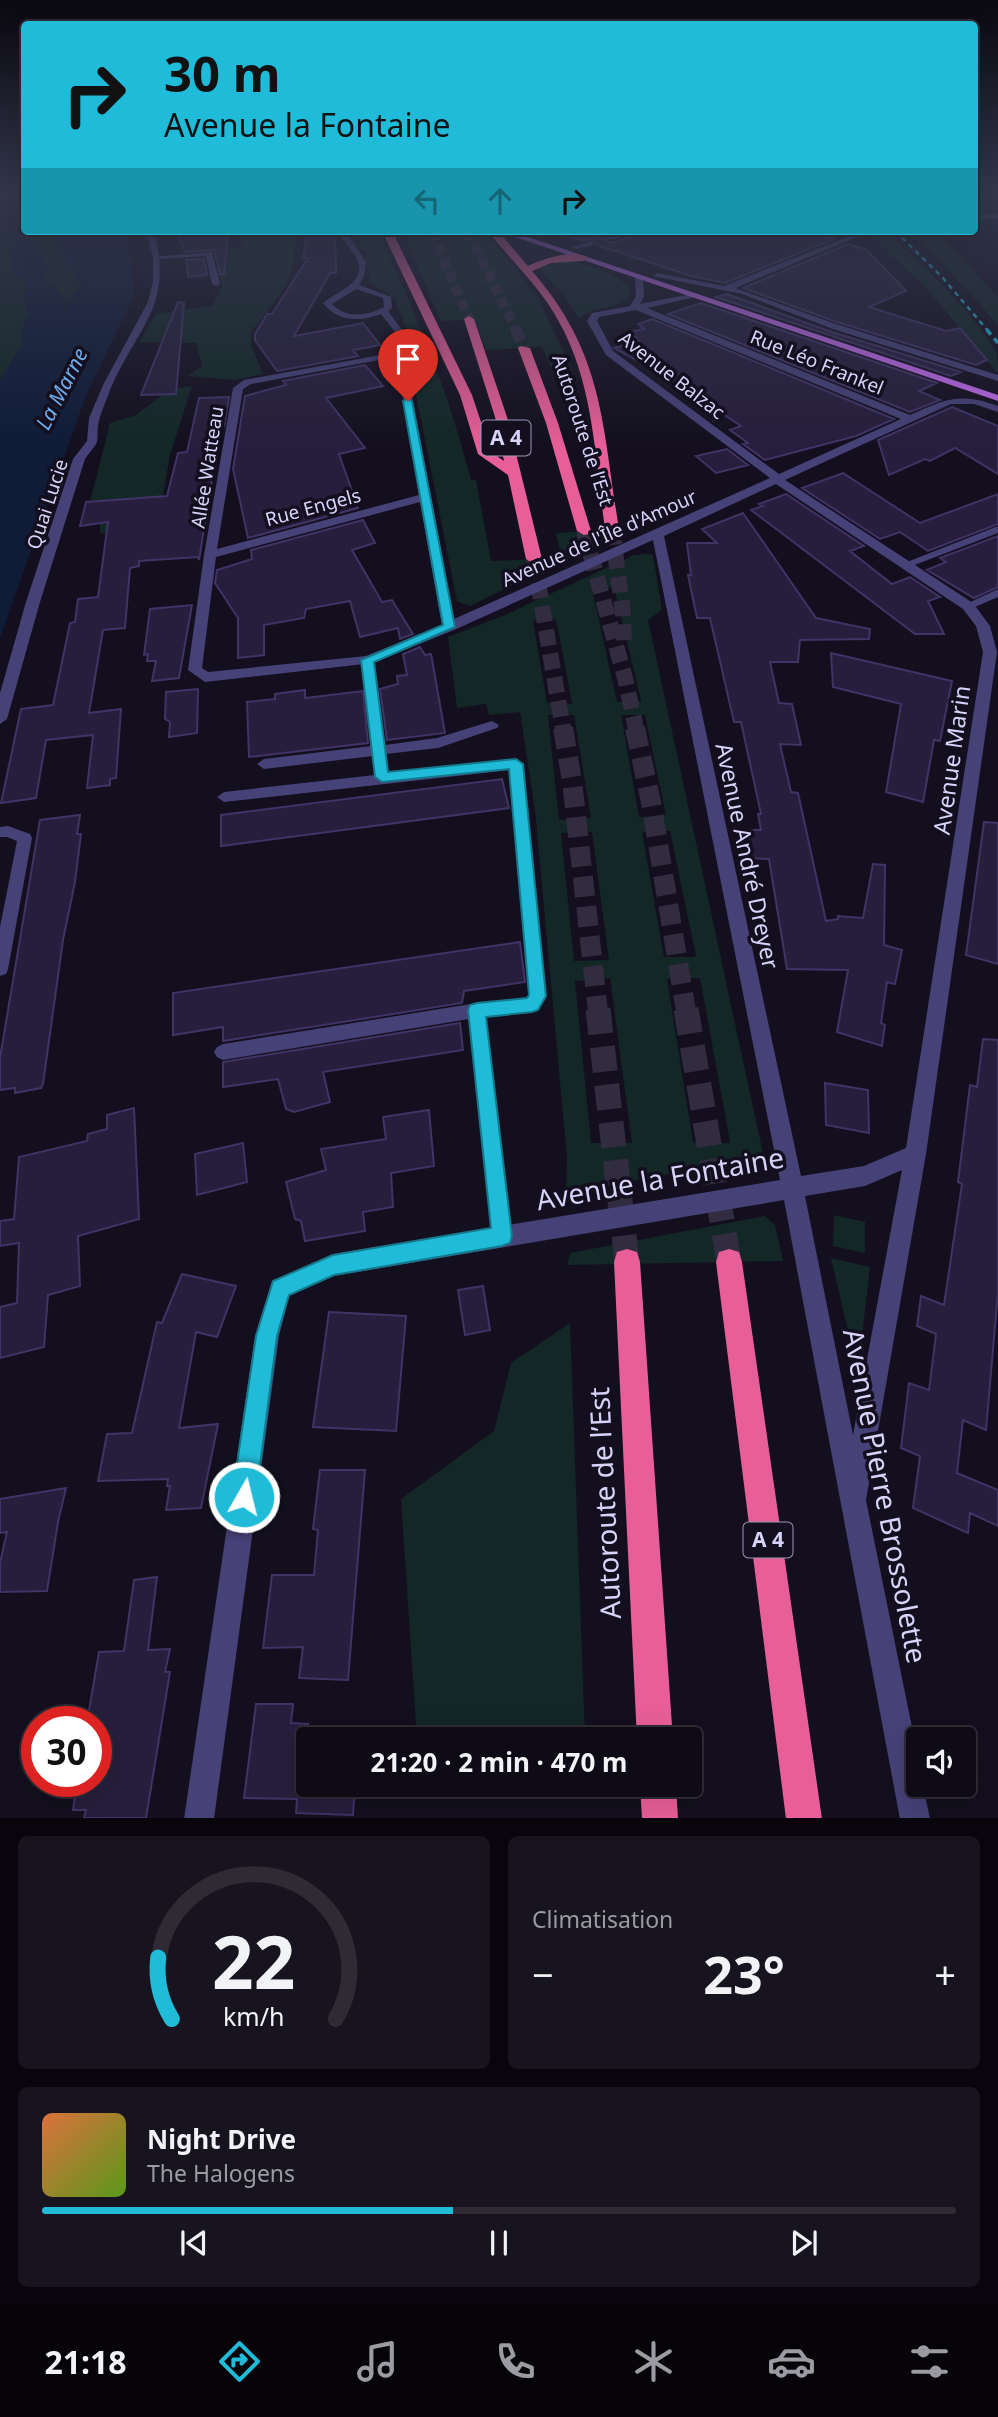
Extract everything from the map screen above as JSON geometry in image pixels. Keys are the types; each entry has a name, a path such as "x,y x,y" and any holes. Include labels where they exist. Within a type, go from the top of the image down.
{"highway":[{"path":"410,278 466,395 485,454 516,474"},
{"path":"532,278 555,306 579,352 593,406 612,529"},
{"name":"A 4","path":"468,319 501,417 534,559"},
{"name":"Autoroute de l’Est","path":"524,348 552,423 584,531"},
{"name":"Autoroute de l’Est","path":"627,1262 654,1727"},
{"name":"A 4","path":"729,1262 804,1818"},
{"path":"659,1797 660,1818"}],"main road":[{"path":"636,278 998,398"},
{"path":"663,278 998,387"}],"street":[{"name":"Quai Lucie","path":"0,719 33,602 79,459 92,441 90,429 103,393 156,296 158,278"},
{"path":"668,278 726,288 833,326 998,378"},
{"path":"726,288 750,278"},
{"path":"634,306 640,296 639,279"},
{"path":"634,306 691,297"},
{"name":"Rue Léo Frankel","path":"634,306 910,419"},
{"name":"Avenue Balzac","path":"634,306 592,318 609,353 778,478"},
{"path":"405,352 408,401 449,627"},
{"name":"Allée Watteau","path":"205,677 195,670 210,555 238,387 248,382 405,352"},
{"name":"Avenue de l'Île d'Amour","path":"205,677 368,660 449,627 633,542 658,534 956,400 975,401 998,409"},
{"name":"Avenue Marin","path":"778,478 784,485 968,606 983,626 990,652 916,1154 854,1497"},
{"name":"Rue Engels","path":"210,555 426,497"},
{"name":"Avenue André Dreyer","path":"658,534 792,1186"},
{"name":"Avenue la Fontaine","path":"199,1818 267,1336 280,1289 333,1265 792,1186 865,1176 916,1154"},
{"name":"Avenue Pierre Brossolette","path":"792,1186 915,1818"}],"lane":[{"path":"215,278 216,284"},
{"path":"355,286 387,297 388,308 354,316 331,311 327,303 355,286 360,278"},
{"path":"383,311 404,338 405,352"},
{"path":"908,565 998,529"},
{"path":"968,606 998,593"},
{"path":"368,660 382,777"},
{"path":"264,764 438,743 492,725"},
{"path":"223,1052 477,1010 532,1005 538,996 516,764 382,777 225,797"},
{"path":"0,832 8,831 24,838 0,969"},
{"path":"477,1010 502,1236"}],"green space":[{"path":"0,278 18,278 25,280 29,289 24,293 24,303 29,313 21,332 21,346 0,381"},
{"path":"42,278 79,278 81,286 68,304 67,313 63,297 47,286"},
{"path":"221,278 288,278 278,297 251,332 251,345 263,374 233,380 188,376 202,366 196,343 139,342 156,314 213,305 222,286"},
{"path":"369,278 399,278 405,292 442,384 471,480 476,480 491,561 562,558 556,533 630,528 470,606 457,601 413,380 409,337 395,299 370,283"},
{"path":"422,278 522,278 538,298 570,365 578,407 568,408 542,347 486,350 474,319 441,321"},
{"path":"548,278 616,278 630,287 628,299 590,312 579,319 565,297"},
{"path":"916,278 935,278 974,320 996,352 998,374"},
{"path":"956,278 980,278 998,297 998,325"},
{"path":"192,386 170,455 156,537 100,533 100,507 89,506 110,423 136,415 170,389"},
{"path":"634,555 653,555 662,610 648,620 764,1158 566,1192 567,1157 535,810 520,712 489,715 486,704 457,708 448,637 505,615","holes":["614,587 641,700 617,702 592,589","556,619 572,704 547,703 533,621","548,715 574,715 591,818 559,820","621,715 645,715 666,815 639,817","670,831 696,956 664,957 642,832","592,832 609,960 574,961 561,833","610,978 632,1143 591,1143 575,981","700,978 730,1143 693,1142 667,979"]},
{"path":"834,1215 865,1222 865,1253 833,1246"},
{"path":"765,1216 775,1225 783,1261 567,1265 570,1253"},
{"path":"831,1258 870,1267 860,1354 853,1352"},
{"path":"570,1323 585,1727 416,1727 401,1499 494,1431 511,1363"}],"water":[{"name":"La Marne","path":"18,278 42,278 61,295 67,313 68,305 81,286 76,278 133,278 135,294 87,393 0,638 0,381 21,346 21,332 29,313 24,303 24,293 29,290 25,280"}],"building":[{"path":"295,278 327,278 294,336 363,323 380,345 353,350 358,356 277,371 255,340 255,334 267,314 272,314"},
{"path":"700,278 738,278 725,283"},
{"path":"767,278 893,278 906,291 869,307 946,331 960,328 987,360 976,365 837,322 743,288"},
{"path":"727,294 829,331 961,372 951,376 716,297"},
{"path":"178,302 184,303 176,394 141,395"},
{"path":"701,303 937,383 919,391 940,400 910,412 668,314"},
{"path":"652,319 894,419 856,436 765,460 743,444 748,443 730,430 741,426 708,404 713,402 614,348 640,342 630,332 644,329 638,324"},
{"path":"365,365 383,386 326,398 365,448 339,454 358,508 248,538 233,469 245,396 286,385 283,381"},
{"path":"229,397 224,427 222,417 199,560 198,557 139,561 139,566 130,568 125,628 103,630 89,713 121,709 116,778 110,779 110,785 87,788 93,735 46,740 36,798 1,803 21,709 53,705 70,623 75,622 78,599 98,597 108,522 80,526 86,502 167,496 178,453 187,452 199,398"},
{"path":"952,407 998,426 998,474 955,448 930,461 925,459 889,475 878,440"},
{"path":"727,449 748,465 716,473 696,456"},
{"path":"843,473 920,523 998,494 998,524 928,551 900,532 880,539 802,488"},
{"path":"786,494 864,546 850,551 892,584 910,577 940,597 928,601 944,634 915,634 751,510 763,506 759,504"},
{"path":"743,513 816,618 870,629 869,639 800,640 798,662 770,662 779,703 792,704 801,745 780,744 791,792 798,793 826,921 838,919 838,916 863,918 873,864 885,865 884,945 902,950 895,984 887,982 881,1023 885,1025 882,1046 837,1032 848,970 787,969 769,859 748,858 742,830 761,830 758,814 761,814 741,722 734,722 710,618 697,618 688,575 691,575 687,543 717,543 702,529"},
{"path":"363,520 375,543 352,550 382,602 392,600 413,634 400,639 398,628 360,637 350,601 306,609 304,618 264,625 264,655 238,658 238,618 215,583 217,570 252,559 251,550"},
{"path":"998,536 998,587 974,598 927,570 946,562 940,558"},
{"path":"192,605 179,678 152,681 156,661 147,661 148,654 144,655 150,609"},
{"path":"420,647 425,655 431,654 445,733 387,740 380,689 398,684 397,676 407,675 403,654"},
{"path":"831,653 952,681 940,741 934,740 923,802 886,792 901,704 833,687"},
{"path":"198,689 197,733 169,737 170,722 165,719 166,692"},
{"path":"305,690 305,698 363,691 368,743 249,757 247,702 275,699 275,694"},
{"path":"502,779 509,808 221,846 221,815"},
{"path":"80,815 77,834 81,834 75,882 63,940 43,1084 41,1088 15,1093 15,1088 0,1090 0,1058 40,820"},
{"path":"984,822 998,823 998,964 966,955"},
{"path":"520,942 525,982 464,991 462,1003 223,1041 223,1027 173,1035 173,993"},
{"path":"460,1023 463,1050 323,1072 330,1102 294,1112 286,1109 278,1079 223,1087 223,1062"},
{"path":"983,1039 998,1040 998,1291 986,1430 963,1420 957,1473 998,1490 998,1526 970,1513 968,1533 913,1508 920,1456 901,1448 909,1383 929,1390 936,1334 917,1326 921,1296 944,1305 962,1184 958,1182 970,1085 977,1087"},
{"path":"825,1083 868,1090 869,1133 826,1125"},
{"path":"134,1108 139,1219 78,1236 80,1286 48,1295 44,1347 0,1358 0,1307 17,1303 19,1243 0,1246 0,1221 14,1219 19,1157 87,1141 88,1134 107,1129 107,1115"},
{"path":"429,1110 434,1166 391,1173 393,1207 363,1212 365,1231 305,1241 301,1221 295,1219 286,1182 326,1170 321,1149 386,1139 383,1117"},
{"path":"243,1143 247,1182 197,1195 195,1154"},
{"path":"182,1274 236,1286 217,1337 196,1332 179,1428 218,1424 201,1508 166,1510 170,1486 167,1486 168,1479 98,1481 107,1434 132,1433 157,1322 162,1323"},
{"path":"483,1286 490,1330 465,1335 458,1290"},
{"path":"329,1312 406,1316 396,1431 313,1427"},
{"path":"320,1470 365,1470 348,1680 299,1678 303,1647 263,1648 272,1575 314,1575 318,1530 313,1529"},
{"path":"66,1488 47,1591 0,1592 0,1563 7,1532 0,1533 0,1499"},
{"path":"157,1577 148,1650 170,1649 165,1672 170,1672 146,1818 84,1818 86,1810 73,1810 75,1797 112,1797 112,1706 90,1706 99,1652 124,1651 134,1580"},
{"path":"256,1704 293,1704 291,1723 308,1724 308,1727 296,1727 296,1797 354,1797 353,1815 296,1813 297,1799 244,1798"}],"tunnel":[{"path":"452,278 469,319"},
{"path":"491,278 517,332"},
{"path":"516,330 524,348"},
{"path":"612,529 623,613 624,645"},
{"path":"584,531 625,678 636,729"},
{"path":"534,559 563,729"},
{"path":"563,728 572,781 598,1011"},
{"path":"635,728 651,802 686,1011"},
{"path":"598,1009 627,1262"},
{"path":"686,1009 729,1262"}],"railway":[{"path":"943,278 989,332"},
{"path":"987,330 998,343"}],"route":[{"path":"244,1497 267,1336 280,1289 333,1265 502,1236 477,1010 532,1005 538,996 516,764 382,777 368,660 449,627 408,401"}]}
